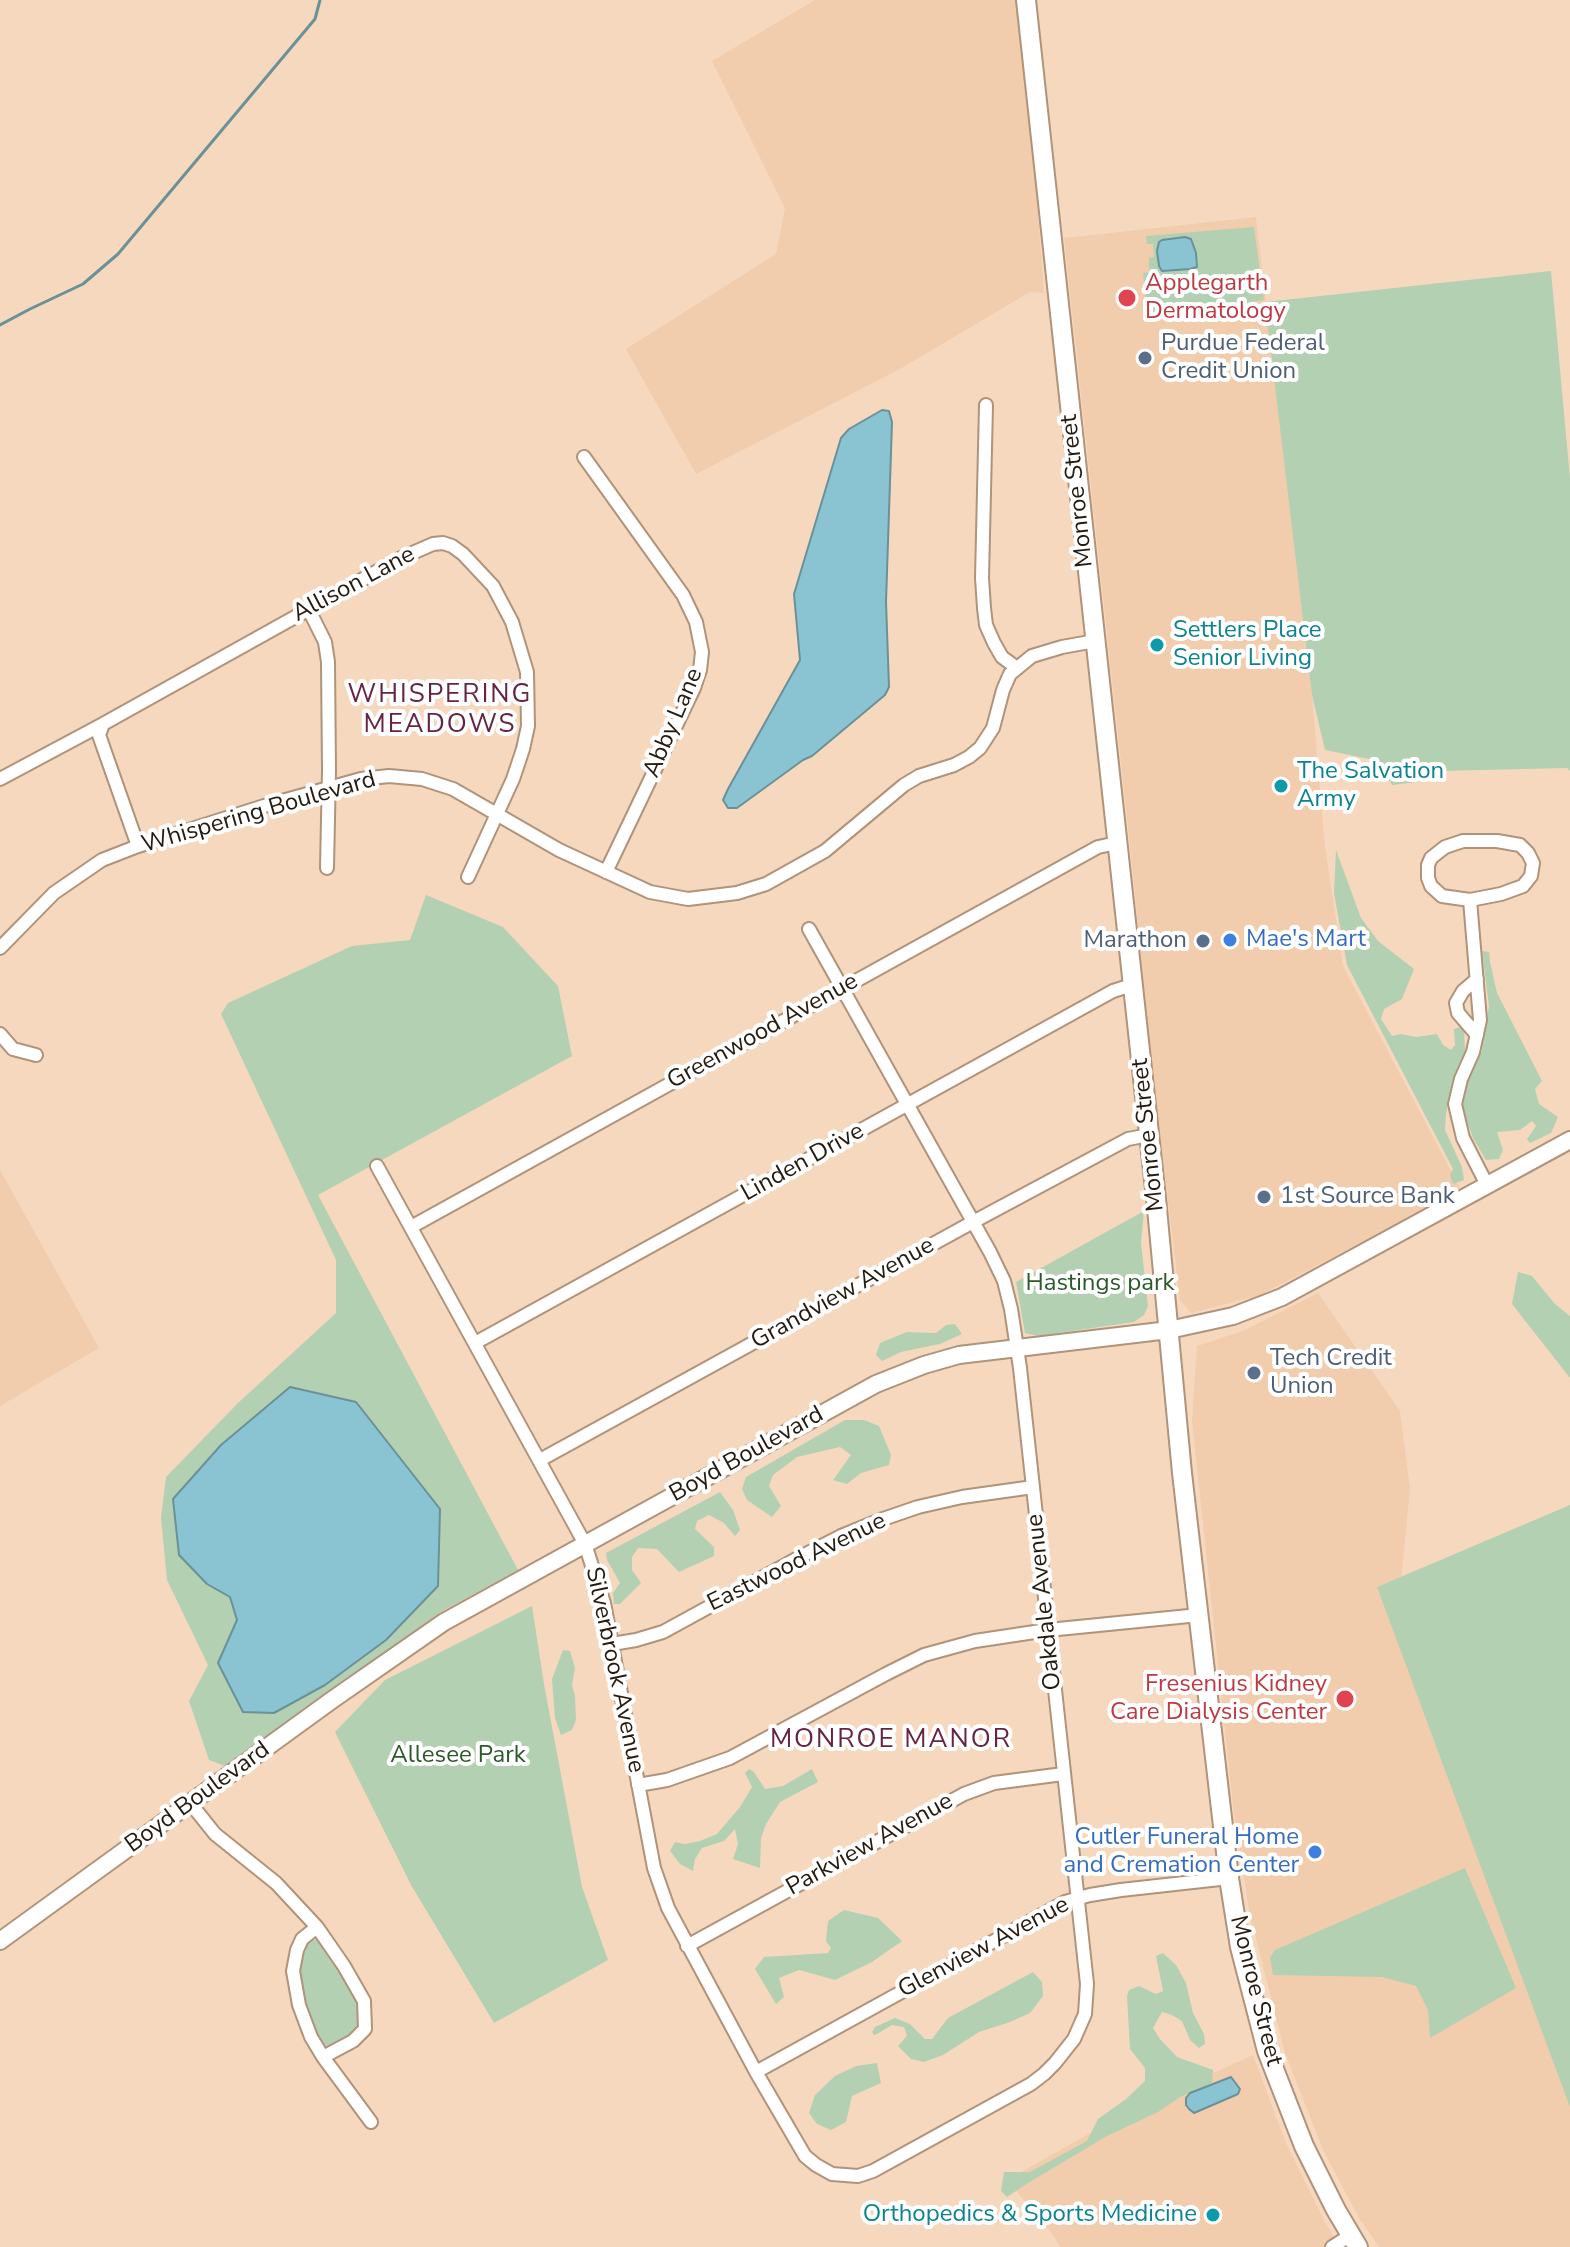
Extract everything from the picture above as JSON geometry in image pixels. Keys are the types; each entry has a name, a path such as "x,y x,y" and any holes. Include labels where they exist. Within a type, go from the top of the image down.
{"main road":[{"name":"Monroe Street","path":"1026,0 1149,1135 1182,1473 1229,1878 1243,1961 1267,2051 1304,2146 1354,2241"}],"street":[{"path":"986,405 982,578 986,625 994,643 1002,657 1017,668 1032,656 1095,641"},
{"name":"Abby Lane","path":"584,457 683,595 696,622 702,652 694,688 606,872"},
{"name":"Allison Lane","path":"0,779 401,558 433,544 443,543 452,546 475,565 493,586 506,608 527,672 528,726 524,742 513,779 468,877"},
{"path":"309,610 325,642 328,662 327,868"},
{"name":"Whispering Boulevard","path":"0,948 54,893 102,860 264,806 371,777 422,779 453,789 559,850 650,892 688,899 737,893 766,884 825,851 919,776 969,757 988,737 1003,690 1010,674 1017,668"},
{"path":"103,724 99,735 138,846"},
{"path":"1463,841 1520,845 1528,853 1533,863 1531,876 1523,886 1470,900 1442,896 1431,886 1427,872 1431,858 1445,847 1463,841"},
{"name":"Greenwood Avenue","path":"411,1227 1098,847 1117,843"},
{"path":"1470,900 1480,1020 1473,1052 1461,1079 1455,1104 1463,1138 1487,1185"},
{"name":"Oakdale Avenue","path":"809,929 1004,1281 1017,1349 1087,1984 1085,2014 1074,2039 1055,2063 1031,2084 873,2171 858,2176 832,2174"},
{"path":"1477,979 1463,991 1456,1003 1458,1013 1477,1035"},
{"name":"Linden Drive","path":"475,1343 1113,991 1132,985"},
{"path":"0,1034 13,1049 36,1055"},
{"name":"Grandview Avenue","path":"540,1460 1128,1139 1149,1135"},
{"name":"Boyd Boulevard","path":"0,1941 444,1622 876,1384 959,1355 1169,1330 1233,1316 1282,1297 1570,1140"},
{"name":"Silverbrook Avenue","path":"377,1166 585,1544 604,1603 657,1878 668,1908 805,2156 832,2174"},
{"name":"Eastwood Avenue","path":"612,1644 663,1632 800,1557 883,1519 962,1497 1033,1487"},
{"path":"638,1785 667,1780 730,1758 924,1655 975,1641 1048,1630 1199,1615"},
{"name":"Parkview Avenue","path":"687,1946 964,1794 994,1783 1063,1774"},
{"path":"191,1804 215,1834 276,1883 317,1927 364,2001 365,2029 353,2041 323,2057"},
{"name":"Glenview Avenue","path":"756,2072 1051,1909 1078,1899 1121,1890 1229,1878"},
{"path":"317,1927 302,1939 297,1950 293,1971 299,2005 311,2037 323,2057 371,2122"},
{"path":"1332,2247 1354,2241"}],"shaded area":[{"path":"815,0 1016,0 1031,119 1044,293 1030,292 900,369 696,474 626,349 776,254 785,208 712,61"},
{"path":"1256,217 1312,695 1325,847 1343,966 1460,1188 1258,1296 1191,1313 1180,1300 1151,1061 1064,238"},
{"path":"0,1170 99,1348 0,1406"},
{"path":"1318,1293 1400,1411 1410,1489 1398,1612 1570,2083 1570,2247 1379,2247 1359,2218 1323,2150 1285,2053 1249,1911 1233,1805 1192,1421 1197,1346 1245,1330"},
{"path":"1253,2055 1286,2143 1340,2247 1060,2247 1007,2180 1126,2113"}],"green space":[{"path":"1254,227 1264,300 1148,319 1143,273 1149,272 1149,258 1154,257 1153,244 1147,244 1146,236"},
{"path":"1551,271 1570,479 1570,771 1567,768 1441,771 1417,782 1392,785 1379,761 1325,750 1312,695 1265,302"},
{"path":"1336,850 1361,918 1378,941 1414,969 1402,999 1384,1009 1381,1019 1392,1036 1437,1034 1443,1045 1451,1050 1455,1045 1454,1029 1460,1027 1464,1030 1465,1051 1446,1113 1445,1130 1462,1167 1464,1180 1453,1184 1450,1175 1453,1169 1347,965 1334,893"},
{"path":"426,895 503,927 558,986 572,1056 318,1195 518,1570 442,1611 225,1766 209,1760 189,1701 208,1665 167,1580 161,1518 166,1477 238,1403 336,1313 336,1260 221,1014 228,1003 352,946 410,940","holes":["290,1387 386,1640 325,1685 274,1713 230,1596 174,1499 221,1445"]},
{"path":"1482,951 1489,952 1497,993 1542,1081 1535,1089 1539,1104 1558,1117 1551,1133 1530,1143 1527,1139 1536,1126 1532,1121 1520,1130 1497,1132 1503,1150 1499,1159 1486,1160 1473,1138 1462,1107 1468,1082 1482,1051 1489,1006"},
{"name":"Hastings park","path":"1144,1211 1141,1243 1148,1306 1144,1315 1134,1322 1038,1336 1025,1333 1016,1282"},
{"path":"1518,1272 1532,1276 1555,1304 1570,1316 1570,1378 1512,1304"},
{"path":"955,1324 962,1334 940,1344 901,1352 882,1361 876,1355 880,1343 907,1332 936,1333 946,1325"},
{"path":"845,1420 864,1420 879,1426 891,1455 889,1465 861,1473 847,1484 833,1480 851,1455 840,1447 797,1457 773,1475 769,1486 781,1506 772,1517 747,1500 742,1489 746,1477"},
{"path":"720,1492 733,1510 740,1530 735,1536 724,1523 709,1515 697,1521 695,1529 714,1547 714,1556 679,1572 657,1549 638,1548 632,1557 632,1570 641,1583 620,1604 614,1604 613,1593 620,1583 606,1553"},
{"path":"1570,1505 1570,2107 1377,1587"},
{"name":"Allesee Park","path":"532,1606 582,1887 608,1960 494,2023 411,1885 335,1732 385,1680"},
{"path":"563,1650 570,1651 575,1668 572,1685 576,1720 572,1730 561,1735 555,1718 552,1679"},
{"path":"749,1769 765,1789 783,1786 812,1769 818,1782 780,1802 761,1838 760,1868 733,1859 738,1844 735,1829 724,1841 702,1848 695,1859 693,1871 680,1864 670,1851 675,1842 685,1844 717,1834 752,1787 745,1773"},
{"path":"1465,1868 1516,1988 1430,2038 1428,2010 1416,1986 1382,1977 1273,1975 1270,1957 1275,1950"},
{"path":"844,1910 878,1918 902,1941 872,1962 835,1980 799,1970 779,1978 784,1997 776,2004 755,1969 764,1957 828,1953 831,1948 826,1941 828,1921"},
{"path":"310,1940 317,1940 328,1953 353,1991 359,2013 359,2024 354,2033 327,2046 321,2043 299,1985 299,1963"},
{"path":"1163,1953 1176,1965 1186,1983 1205,2044 1199,2048 1190,2040 1182,2021 1172,2015 1162,2012 1153,2028 1177,2057 1213,2070 1212,2083 1107,2136 1007,2197 1001,2191 1004,2172 1030,2172 1087,2141 1098,2119 1145,2081 1145,2068 1130,2049 1127,1996 1129,1990 1139,1986 1156,1994 1163,1991 1156,1956"},
{"path":"1033,1972 1042,1982 1043,1996 1030,2013 979,2032 943,2055 924,2062 911,2059 898,2046 907,2036 904,2027 892,2025 877,2034 872,2032 875,2027 895,2018 910,2024 925,2039 932,2039 948,2018"},
{"path":"877,2063 881,2083 852,2096 846,2122 831,2130 817,2124 809,2113 815,2095 835,2076 856,2066"}],"water":[{"path":"1185,237 1191,239 1197,267 1162,271 1157,251 1159,242"},
{"path":"882,410 889,411 892,422 886,602 889,687 885,695 812,756 737,808 728,808 723,800 728,789 800,660 794,594 841,438 849,429"},
{"path":"290,1387 356,1402 440,1509 438,1586 386,1640 325,1685 274,1713 243,1712 218,1663 237,1620 230,1597 207,1584 179,1555 173,1499 221,1445"},
{"path":"1231,2077 1240,2089 1238,2094 1194,2113 1186,2105 1190,2093"}],"waterway":[{"path":"0,325 83,284 118,254 315,19 320,0"}],"place":[{"name":"Applegarth Dermatology","path":"1127,298"},
{"name":"Purdue Federal Credit Union","path":"1145,358"},
{"name":"Settlers Place Senior Living","path":"1157,645"},
{"name":"The Salvation Army","path":"1281,786"},
{"name":"Mae's Mart","path":"1230,940"},
{"name":"Marathon","path":"1203,941"},
{"name":"1st Source Bank","path":"1264,1197"},
{"name":"Tech Credit Union","path":"1254,1373"},
{"name":"Fresenius Kidney Care Dialysis Center","path":"1345,1699"},
{"name":"Cutler Funeral Home and Cremation Center","path":"1315,1852"},
{"name":"Orthopedics & Sports Medicine","path":"1213,2215"}],"district":[{"name":"WHISPERING MEADOWS","path":"440,711"},
{"name":"MONROE MANOR","path":"891,1741"}]}
